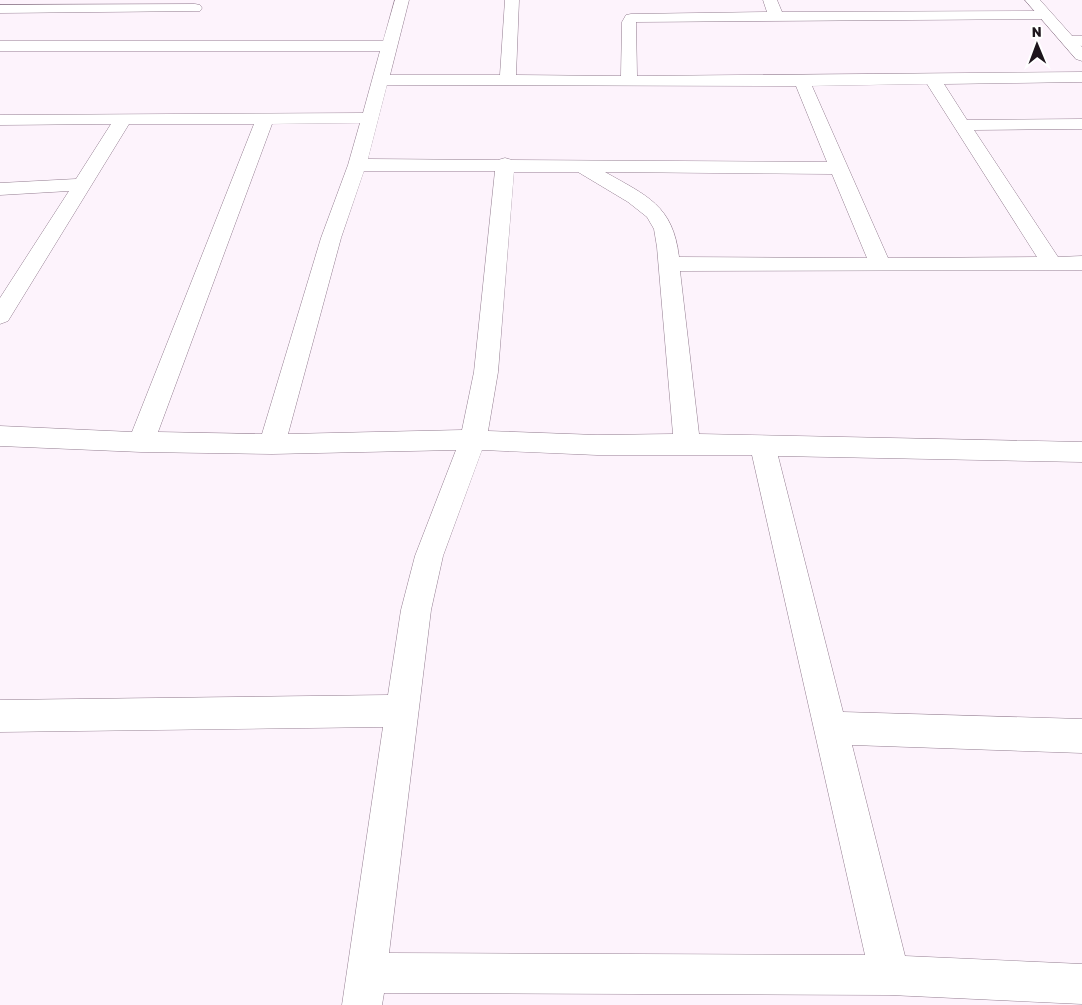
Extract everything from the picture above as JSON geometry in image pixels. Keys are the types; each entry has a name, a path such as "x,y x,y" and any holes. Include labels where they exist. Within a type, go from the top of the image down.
{"main road":[{"path":"272,444 331,238 357,165 402,0"},
{"path":"508,80 512,0"},
{"path":"770,0 776,16"},
{"path":"888,0 898,14"},
{"path":"1032,0 1075,41 1082,56"},
{"path":"172,45 198,4"},
{"path":"0,9 198,4"},
{"path":"1,48 37,9"},
{"path":"629,80 629,22 631,18 898,14 1046,15"},
{"path":"1,48 172,45 389,46"},
{"path":"380,80 802,81 1082,77"},
{"path":"933,80 1052,264"},
{"path":"802,81 880,266"},
{"path":"0,120 369,118"},
{"path":"0,316 123,119"},
{"path":"141,442 265,119"},
{"path":"963,125 1082,124"},
{"path":"505,164 486,372 473,440 429,556 416,610 364,989 890,975 1082,984"},
{"path":"357,165 580,164 840,168"},
{"path":"580,164 658,216 664,229 687,444"},
{"path":"0,189 83,184"},
{"path":"669,264 880,266 1082,263"},
{"path":"0,436 141,442 272,444 473,440 598,445 687,444 1082,452"},
{"path":"763,446 890,975"},
{"path":"0,716 402,711"},
{"path":"831,728 1082,736"}]}
